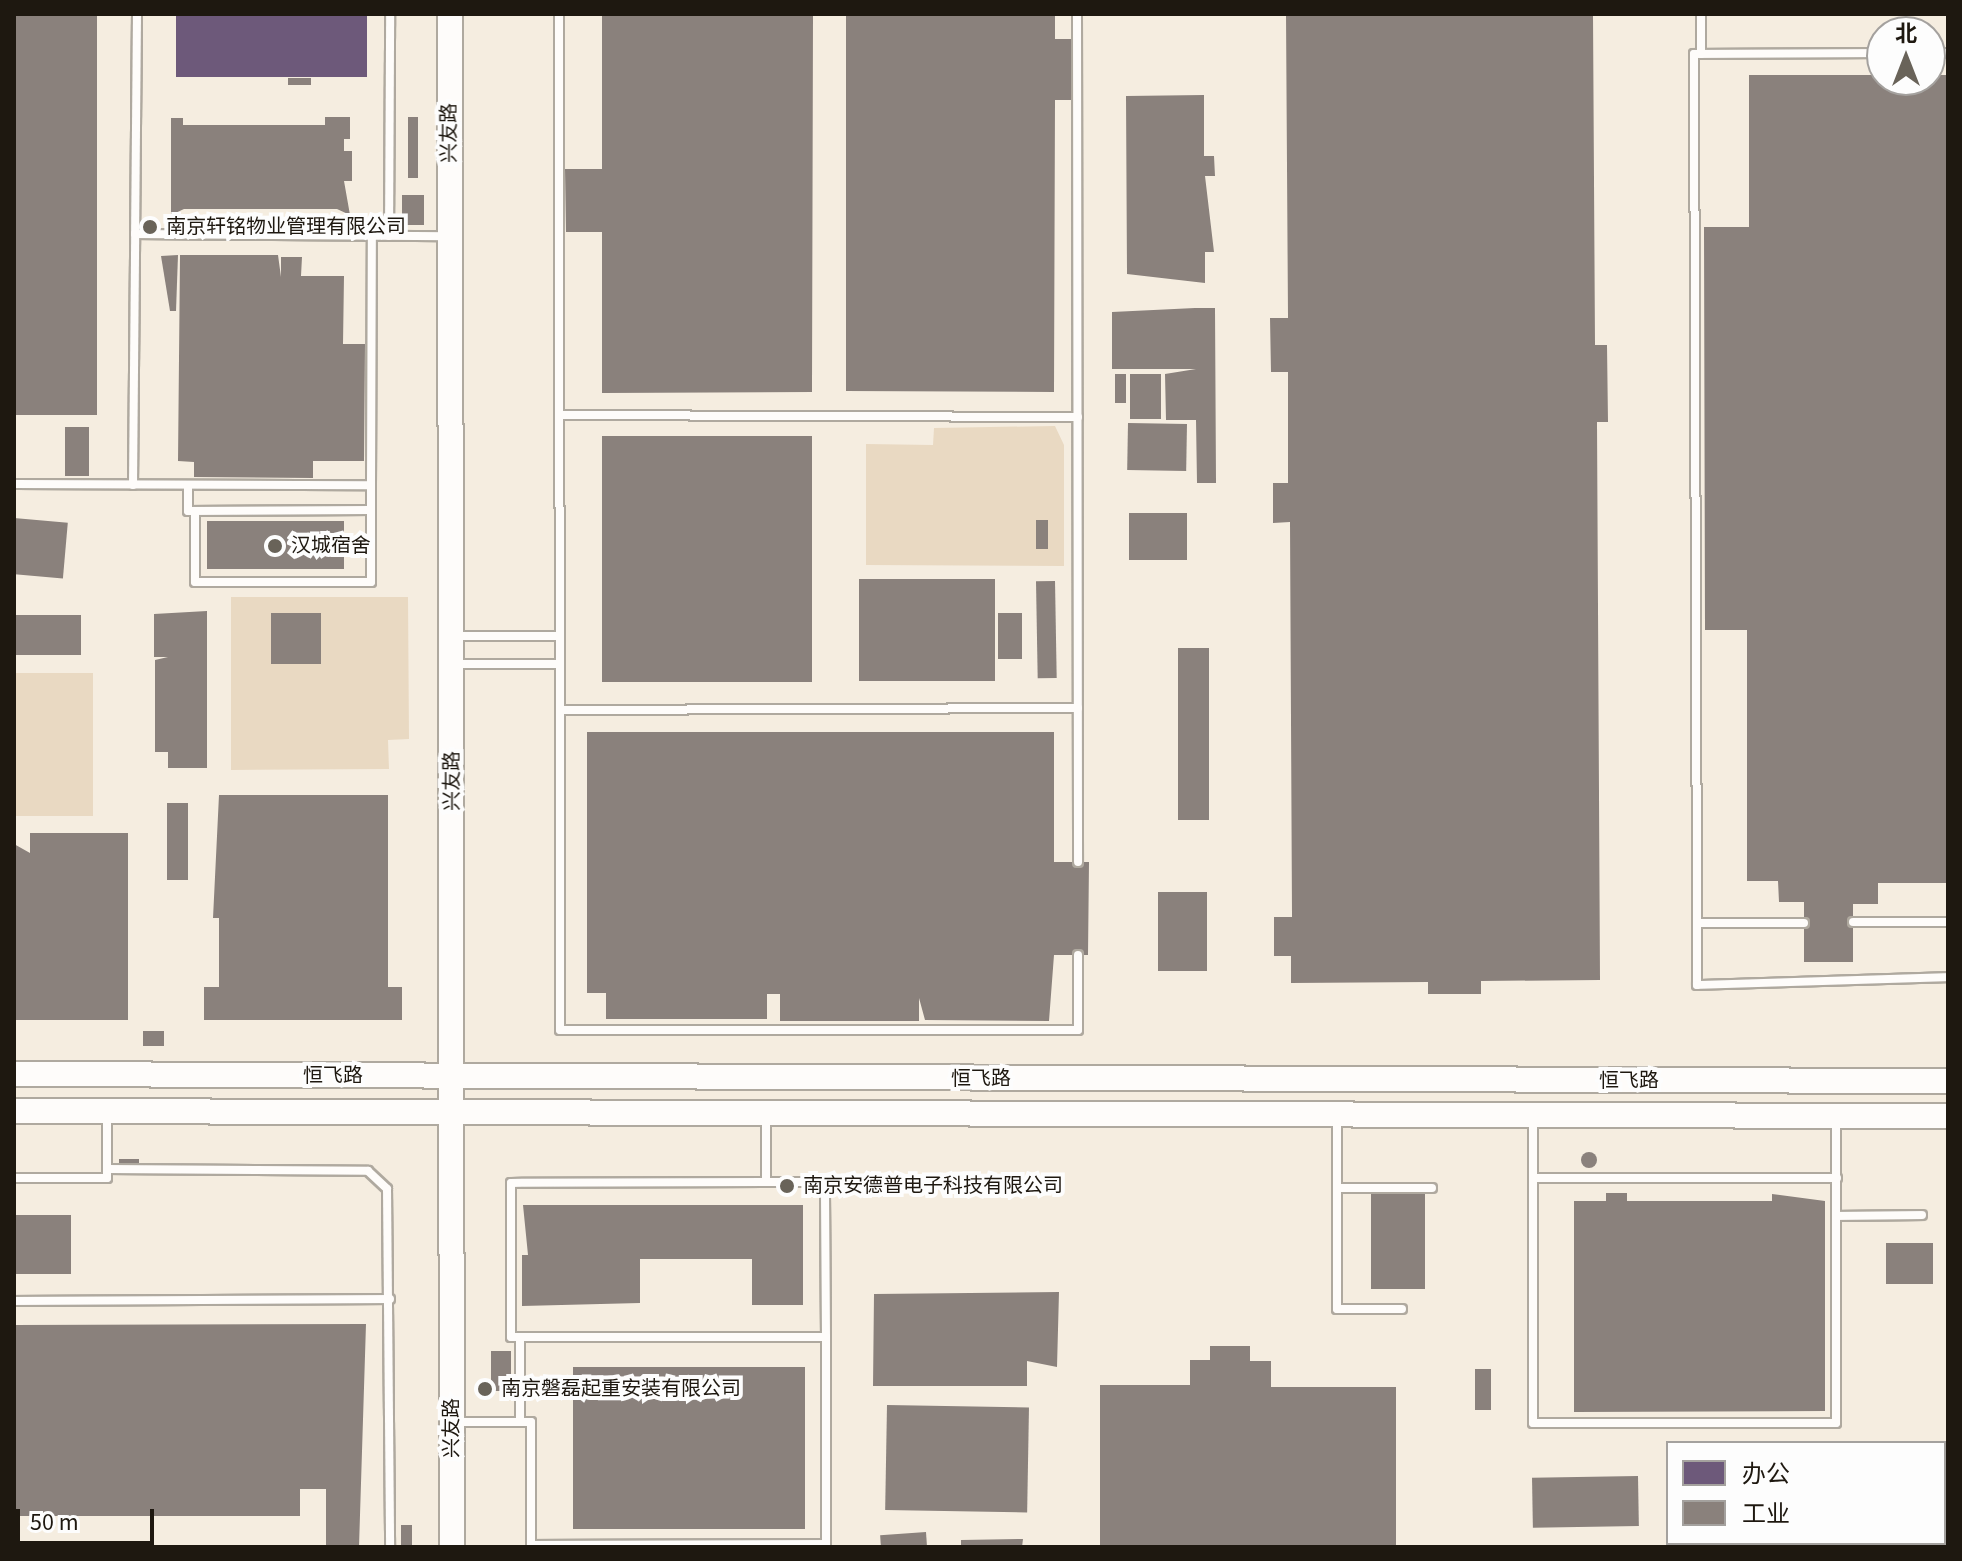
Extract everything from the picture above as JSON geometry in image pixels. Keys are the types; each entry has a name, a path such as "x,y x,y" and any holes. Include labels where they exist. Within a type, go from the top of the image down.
{"main road":[{"name":"兴友路","path":"450,14 454,1077 452,1547"},
{"name":"恒飞路","path":"14,1074 1948,1081"},
{"name":"恒飞路","path":"14,1111 1948,1116"}],"lane":[{"path":"133,485 137,14"},
{"path":"389,236 390,14"},
{"path":"559,14 560,1030 1078,1030 1078,955"},
{"path":"1077,14 1078,862"},
{"path":"1701,14 1701,54"},
{"path":"1866,53 1694,54 1697,985 1948,977"},
{"path":"135,234 451,236"},
{"path":"195,511 195,582 371,582 372,236"},
{"path":"559,415 1078,417"},
{"path":"14,484 371,485"},
{"path":"188,485 188,511 371,510"},
{"path":"452,636 560,636"},
{"path":"452,664 560,664"},
{"path":"560,710 1078,708"},
{"path":"1853,922 1948,922"},
{"path":"1697,923 1804,923"},
{"path":"14,1178 107,1178 107,1111"},
{"path":"766,1114 766,1182"},
{"path":"1533,1114 1533,1423 1836,1423 1836,1116"},
{"path":"1337,1115 1337,1309 1402,1309"},
{"path":"107,1169 368,1171 387,1189 390,1547"},
{"path":"1533,1178 1837,1178"},
{"path":"452,1422 531,1422 531,1545 826,1544 826,1337 825,1182 511,1183 511,1337 826,1337"},
{"path":"1337,1188 1432,1188"},
{"path":"1837,1216 1922,1215"},
{"path":"14,1301 390,1299"},
{"path":"520,1337 520,1422"}],"shaded area":[{"path":"1055,426 1064,445 1064,566 866,565 866,444 933,445 934,428"},
{"path":"231,597 408,597 409,739 388,740 389,769 231,770"},
{"path":"14,673 93,673 93,816 14,816"}],"building: 办公":[{"path":"176,14 367,14 367,77 176,77"}],"building: 工业":[{"path":"14,14 97,14 97,415 14,415"},
{"path":"602,14 813,14 812,392 602,393 602,232 566,232 565,169 602,169"},
{"path":"846,14 1055,14 1055,39 1074,39 1074,100 1055,100 1054,392 846,391"},
{"path":"1286,14 1593,14 1595,345 1607,345 1608,422 1597,422 1600,980 1481,981 1481,994 1428,994 1428,982 1291,983 1291,956 1274,956 1274,917 1292,917 1290,522 1273,523 1273,483 1288,483 1288,372 1271,372 1270,318 1288,318"},
{"path":"1749,75 1866,75 1866,96 1946,96 1948,75 1948,883 1878,883 1878,904 1853,904 1853,962 1804,962 1804,902 1779,902 1778,881 1747,881 1747,630 1705,630 1704,227 1749,227"},
{"path":"288,78 311,78 311,85 288,85"},
{"path":"1204,95 1204,156 1214,156 1215,176 1205,176 1214,252 1205,252 1205,283 1127,274 1126,96"},
{"path":"325,117 350,117 350,139 344,139 344,151 352,151 352,181 344,181 350,215 337,209 184,209 171,215 171,118 183,118 183,125 325,125"},
{"path":"408,117 418,117 418,178 408,178"},
{"path":"402,195 424,195 424,225 402,225"},
{"path":"178,255 176,311 170,311 161,256"},
{"path":"180,255 278,255 281,277 281,257 302,257 301,276 344,276 343,344 365,344 364,461 313,461 313,478 194,477 194,462 178,461"},
{"path":"1215,308 1216,483 1197,483 1196,420 1166,420 1165,374 1196,369 1112,369 1112,312"},
{"path":"1115,374 1126,374 1126,403 1115,403"},
{"path":"1130,374 1161,374 1161,419 1130,419"},
{"path":"1128,423 1187,424 1186,471 1127,470"},
{"path":"65,427 89,427 89,476 65,476"},
{"path":"602,436 812,436 812,682 602,682"},
{"path":"1129,513 1187,513 1187,560 1129,560"},
{"path":"14,518 68,523 63,578 14,574"},
{"path":"1036,520 1048,520 1048,549 1036,549"},
{"name":"汉城宿舍","path":"207,521 344,521 344,569 207,569"},
{"path":"859,579 995,579 995,681 859,681"},
{"path":"1036,581 1055,581 1057,678 1038,678"},
{"path":"207,611 207,768 168,768 168,752 155,752 155,660 168,657 154,657 154,614"},
{"path":"271,613 321,613 321,664 271,664"},
{"path":"998,613 1022,613 1022,659 998,659"},
{"path":"14,615 81,615 81,655 14,655"},
{"path":"1178,648 1209,648 1209,820 1178,820"},
{"path":"587,732 1054,732 1054,862 1089,862 1088,955 1054,955 1049,1021 925,1020 919,998 919,1021 780,1021 780,994 767,994 767,1019 606,1019 606,993 587,993"},
{"path":"219,795 388,795 388,987 402,987 402,1020 204,1020 204,987 219,987 219,918 213,918"},
{"path":"167,803 188,803 188,880 167,880"},
{"path":"30,833 128,833 128,1020 14,1020 14,844 30,853"},
{"path":"1158,892 1207,892 1207,971 1158,971"},
{"path":"143,1031 164,1031 164,1046 143,1046"},
{"path":"1589,1152 1595,1154 1595,1166 1589,1168 1583,1166 1581,1160 1583,1154"},
{"path":"119,1159 139,1159 139,1167 119,1167"},
{"path":"1606,1193 1627,1193 1627,1201 1772,1201 1772,1194 1825,1201 1825,1411 1574,1412 1574,1201 1606,1201"},
{"path":"1371,1194 1425,1194 1425,1289 1371,1289"},
{"path":"523,1205 803,1205 803,1305 752,1305 752,1259 640,1259 640,1303 522,1306 522,1255 528,1255"},
{"path":"14,1215 71,1215 71,1274 14,1274"},
{"path":"1886,1243 1933,1243 1933,1284 1886,1284"},
{"path":"1059,1292 1057,1367 1027,1361 1027,1386 873,1386 874,1294"},
{"path":"366,1324 359,1547 326,1547 326,1489 300,1489 300,1516 14,1516 14,1325"},
{"path":"1210,1346 1250,1346 1250,1361 1271,1361 1271,1387 1396,1387 1396,1547 1100,1547 1100,1385 1190,1385 1190,1360 1210,1360"},
{"path":"491,1351 511,1351 511,1391 491,1391"},
{"path":"573,1367 805,1367 805,1529 573,1529"},
{"path":"1475,1369 1491,1369 1491,1410 1475,1410"},
{"path":"887,1405 1029,1407 1027,1512 885,1510"},
{"path":"1638,1476 1639,1526 1533,1528 1532,1478"},
{"path":"401,1525 412,1525 412,1547 401,1547"},
{"path":"926,1532 927,1547 881,1547 880,1535"},
{"path":"1023,1539 1022,1547 961,1547 961,1540"}],"place":[{"name":"南京轩铭物业管理有限公司","path":"150,227"},
{"name":"汉城宿舍","path":"275,546"},
{"name":"南京安德普电子科技有限公司","path":"787,1186"},
{"name":"南京磐磊起重安装有限公司","path":"485,1389"}]}
